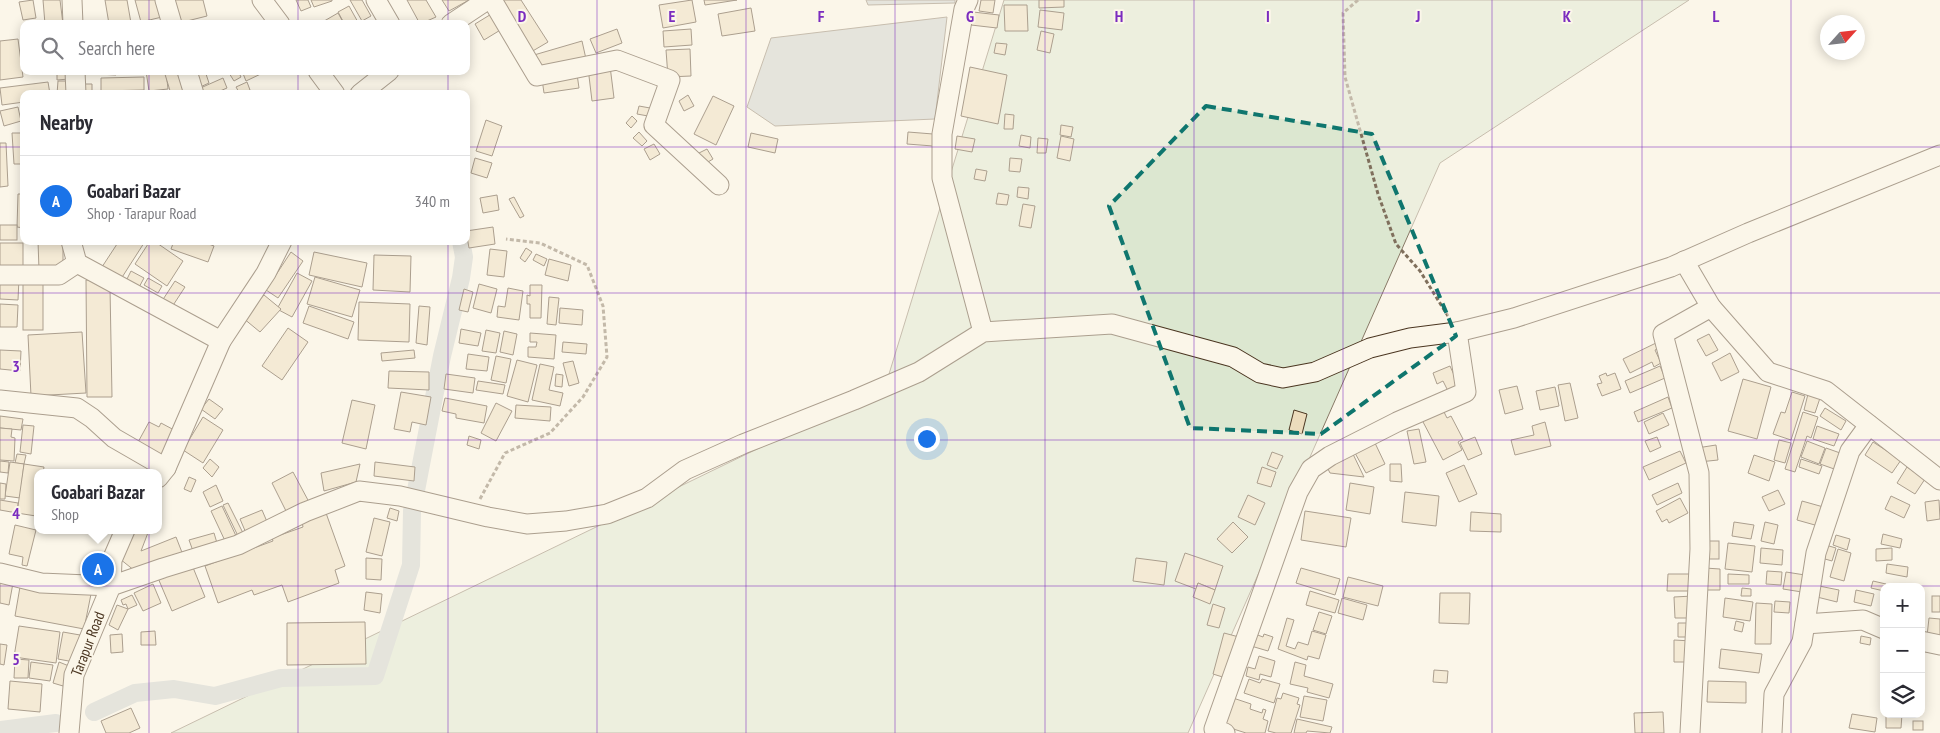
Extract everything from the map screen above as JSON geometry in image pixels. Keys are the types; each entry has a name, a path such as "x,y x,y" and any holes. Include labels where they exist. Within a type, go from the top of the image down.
{"street":[{"path":"72,0 73,20"},
{"path":"164,0 171,20"},
{"path":"262,0 277,20"},
{"path":"376,0 388,20"},
{"path":"457,20 487,0"},
{"path":"492,0 537,76 617,60 670,80 654,125 719,185"},
{"path":"968,0 964,9 942,134 942,178 983,332"},
{"path":"76,75 76,90"},
{"path":"188,75 193,90"},
{"path":"321,75 332,90"},
{"path":"365,90 384,75"},
{"path":"0,573 41,583 111,586 238,545 305,512 359,491 400,496 526,524 566,521 607,514 646,498 685,470 742,444 919,372 983,332 1112,324 1233,357 1260,373 1284,378 1315,372 1370,348 1410,338 1458,332 1514,318 1671,267 1748,232 1940,155"},
{"path":"72,245 77,263 221,341"},
{"path":"162,473 221,341 266,273 280,245"},
{"path":"1684,261 1711,307 1768,372 1826,391 1940,480"},
{"path":"0,275 59,275 77,263"},
{"path":"1690,733 1700,549 1699,473 1663,334 1711,307"},
{"path":"1217,732 1298,492 1311,469 1330,456 1389,426 1466,392 1458,332"},
{"path":"0,400 77,408 157,469"},
{"path":"1772,733 1774,694 1802,642 1816,553 1850,451 1869,425"},
{"path":"111,586 112,560 124,534"},
{"name":"Tarapur Road","path":"69,733 74,675 111,586"},
{"path":"1805,624 1863,620 1880,626"},
{"path":"1925,642 1940,645"}],"path":[{"path":"1358,0 1343,13 1345,77 1378,194 1396,244 1420,271 1458,332"},
{"path":"473,513 505,453 550,433 583,397 607,358 603,306 587,265 540,243 506,239"}],"highlighted area":[{"path":"1206,106 1372,134 1456,336 1321,434 1190,428 1109,206"}],"green space":[{"path":"1004,0 1689,0 1440,163 1188,733 171,733 885,387"}],"shaded area":[{"path":"866,0 955,0 955,3 868,5"},
{"path":"947,17 935,119 775,126 747,107 771,38"}],"building":[{"path":"33,0 36,18 23,20 19,2"},
{"path":"43,0 60,0 62,20 45,20"},
{"path":"105,0 127,0 130,20 108,20"},
{"path":"135,0 158,0 162,17 140,20"},
{"path":"167,0 203,0 207,16 191,20 174,20"},
{"path":"296,0 308,0 311,7 301,11"},
{"path":"311,0 332,0 332,1 314,7"},
{"path":"350,0 362,0 371,16 361,20"},
{"path":"407,0 426,0 436,17 429,20 418,20"},
{"path":"442,0 469,0 449,11"},
{"path":"498,0 521,0 548,42 531,52"},
{"path":"692,0 696,22 663,28 659,5"},
{"path":"704,0 737,0 705,5"},
{"path":"981,0 995,0 993,13 979,11"},
{"path":"1039,0 1064,0 1064,7 1039,8"},
{"path":"1004,5 1027,5 1028,31 1005,31"},
{"path":"349,6 357,20 342,20 338,12"},
{"path":"751,8 755,31 722,36 718,14"},
{"path":"1040,10 1064,13 1062,30 1038,27"},
{"path":"973,12 999,15 997,28 971,25"},
{"path":"338,13 342,20 326,20"},
{"path":"493,13 502,29 484,40 475,24"},
{"path":"617,29 622,43 596,53 590,39"},
{"path":"691,29 692,45 664,47 663,31"},
{"path":"1041,31 1054,34 1050,53 1037,50"},
{"path":"18,39 20,75 23,75 23,77 0,80 0,41"},
{"path":"582,41 586,59 539,73 534,55"},
{"path":"996,43 1007,44 1005,55 994,53"},
{"path":"690,49 691,76 668,77 666,50"},
{"path":"610,66 614,98 592,101 588,68"},
{"path":"970,67 1007,75 998,124 961,116"},
{"path":"577,74 579,88 544,93 542,79"},
{"path":"57,75 68,75 69,79 57,80"},
{"path":"147,75 166,75 168,89 149,90"},
{"path":"165,75 182,75 186,90 170,90"},
{"path":"193,75 206,75 209,83 198,88"},
{"path":"230,75 240,75 241,77 234,81"},
{"path":"244,75 259,75 246,81"},
{"path":"144,77 144,90 101,90 101,78"},
{"path":"223,78 227,88 222,90 196,90"},
{"path":"58,81 71,81 71,90 57,90"},
{"path":"48,82 49,90 20,90 20,103 2,105 0,88"},
{"path":"247,82 250,90 238,90 236,87"},
{"path":"81,84 92,84 92,90 80,90"},
{"path":"688,95 694,106 684,111 679,101"},
{"path":"713,96 734,106 716,145 694,134"},
{"path":"639,106 650,108 648,116 637,114"},
{"path":"18,107 20,121 4,126 0,111"},
{"path":"1005,114 1014,115 1013,129 1004,129"},
{"path":"632,116 637,121 631,128 626,123"},
{"path":"486,120 502,126 492,156 476,151"},
{"path":"1061,125 1073,127 1071,137 1060,135"},
{"path":"639,132 647,141 642,146 633,138"},
{"path":"908,132 933,134 933,146 907,144"},
{"path":"12,133 20,133 20,164 14,164"},
{"path":"751,133 778,139 775,153 748,147"},
{"path":"1021,135 1031,137 1030,148 1019,146"},
{"path":"957,136 975,139 972,152 955,149"},
{"path":"1061,136 1074,139 1070,161 1057,158"},
{"path":"1038,138 1048,139 1046,153 1037,153"},
{"path":"0,143 6,143 8,186 0,187"},
{"path":"654,144 660,154 650,160 644,149"},
{"path":"707,149 713,159 703,165 697,154"},
{"path":"475,158 492,163 487,178 471,173"},
{"path":"1010,158 1022,159 1020,172 1009,171"},
{"path":"976,169 987,171 985,181 974,179"},
{"path":"1018,187 1029,188 1028,199 1017,197"},
{"path":"998,193 1009,195 1007,205 996,204"},
{"path":"18,194 20,194 20,227 17,227"},
{"path":"497,195 499,210 483,213 480,198"},
{"path":"514,197 524,216 520,218 509,199"},
{"path":"1023,204 1035,206 1031,228 1019,226"},
{"path":"0,225 17,225 17,240 0,240"},
{"path":"493,227 495,244 469,248 470,230"},
{"path":"0,243 20,243 20,245 23,245 23,271 0,271"},
{"path":"38,245 63,245 63,269 39,270"},
{"path":"116,245 143,245 119,282 100,270"},
{"path":"147,245 160,245 183,261 167,286 135,264"},
{"path":"172,245 214,246 208,262 171,249"},
{"path":"526,248 532,252 525,262 520,258"},
{"path":"490,249 507,251 504,277 487,275"},
{"path":"291,252 303,261 278,298 266,290"},
{"path":"314,252 367,263 362,287 309,275"},
{"path":"536,254 547,259 544,266 533,260"},
{"path":"374,255 411,256 410,292 373,290"},
{"path":"549,259 571,265 568,281 545,275"},
{"path":"131,271 144,278 137,291 125,283"},
{"path":"297,273 312,281 292,317 277,309"},
{"path":"23,274 43,274 43,330 23,330"},
{"path":"0,277 19,278 18,300 0,299"},
{"path":"315,277 360,290 352,317 307,304"},
{"path":"148,278 162,286 158,293 144,285"},
{"path":"86,280 102,280 103,288 110,288 112,397 87,397"},
{"path":"175,281 185,287 170,310 160,304"},
{"path":"479,284 497,289 491,313 473,308"},
{"path":"530,285 542,285 541,318 530,318 530,304 527,304 527,295 530,296"},
{"path":"508,288 523,291 519,320 497,317 498,306 505,307"},
{"path":"464,289 473,292 468,312 459,310"},
{"path":"264,295 281,309 260,332 243,318"},
{"path":"549,297 559,298 556,325 547,324"},
{"path":"359,302 410,304 409,342 358,340"},
{"path":"0,304 18,305 17,327 0,327"},
{"path":"309,306 354,322 348,339 303,323"},
{"path":"419,306 430,307 427,345 416,343"},
{"path":"560,308 583,310 582,325 559,323"},
{"path":"288,328 308,342 282,380 262,366"},
{"path":"461,329 481,333 478,346 459,343"},
{"path":"486,330 500,333 496,353 482,351"},
{"path":"504,331 517,334 513,355 500,352"},
{"path":"82,332 86,393 31,396 28,335"},
{"path":"530,333 556,335 554,359 528,357 528,347 536,347 537,342 530,342"},
{"path":"1709,334 1718,350 1706,356 1697,340"},
{"path":"563,342 587,344 586,354 562,352"},
{"path":"1656,343 1659,348 1655,350 1661,363 1654,367 1652,362 1630,373 1623,359"},
{"path":"0,350 21,351 20,371 0,369"},
{"path":"414,350 415,358 382,361 381,353"},
{"path":"1730,353 1739,372 1721,381 1712,363"},
{"path":"468,354 489,357 487,371 466,369"},
{"path":"496,356 511,359 506,383 491,380"},
{"path":"517,360 537,365 528,402 507,396"},
{"path":"573,361 579,383 569,386 563,363"},
{"path":"540,364 554,367 549,390 563,393 560,406 532,400"},
{"path":"1450,366 1459,386 1448,391 1443,381 1437,384 1433,373"},
{"path":"1660,366 1665,378 1630,393 1625,381"},
{"path":"389,371 429,372 429,390 388,388"},
{"path":"1606,373 1607,376 1615,373 1621,389 1602,396 1597,384 1602,383 1599,376"},
{"path":"446,374 475,378 473,393 444,389"},
{"path":"556,374 563,375 562,387 555,386"},
{"path":"1743,379 1771,387 1757,439 1728,431"},
{"path":"478,381 505,385 503,394 476,390"},
{"path":"1570,383 1578,418 1565,421 1558,385"},
{"path":"1517,386 1523,409 1505,414 1499,390"},
{"path":"1555,387 1559,406 1540,410 1536,391"},
{"path":"401,392 431,397 426,425 412,422 410,432 394,429"},
{"path":"1792,392 1805,396 1791,440 1773,434 1781,412 1785,413"},
{"path":"1808,394 1820,398 1815,413 1804,410"},
{"path":"1668,397 1672,408 1638,422 1634,412"},
{"path":"445,398 487,406 484,423 456,418 456,414 442,411"},
{"path":"209,399 223,409 215,419 201,409"},
{"path":"352,400 375,405 366,449 342,443"},
{"path":"496,403 512,411 496,441 481,433"},
{"path":"516,405 551,407 550,421 515,418"},
{"path":"1825,408 1846,421 1841,430 1820,416"},
{"path":"1294,410 1307,414 1302,434 1289,430"},
{"path":"1443,410 1447,418 1451,416 1463,439 1458,442 1462,450 1443,460 1422,420"},
{"path":"1803,412 1818,417 1811,438 1807,436 1795,472 1785,469"},
{"path":"1663,413 1669,425 1649,434 1644,422"},
{"path":"0,416 23,419 21,430 0,428"},
{"path":"203,417 223,430 203,463 183,450"},
{"path":"149,422 159,427 161,423 176,431 160,462 137,444"},
{"path":"1545,422 1551,446 1515,455 1511,440 1534,435 1532,426"},
{"path":"23,425 34,426 31,454 20,452"},
{"path":"1817,426 1839,434 1834,446 1813,439"},
{"path":"0,428 12,429 11,437 15,438 14,461 0,460"},
{"path":"1419,429 1426,462 1414,464 1407,431"},
{"path":"469,436 481,440 479,449 467,445"},
{"path":"1475,437 1482,454 1468,460 1460,443"},
{"path":"1657,437 1661,447 1650,452 1645,441"},
{"path":"1779,440 1791,443 1785,463 1774,460"},
{"path":"1807,441 1825,448 1819,464 1801,457"},
{"path":"1873,442 1901,460 1892,473 1865,455"},
{"path":"1375,443 1385,464 1366,473 1355,453"},
{"path":"1716,445 1718,460 1699,462 1697,448"},
{"path":"1826,448 1843,454 1837,470 1820,464"},
{"path":"1680,451 1686,463 1649,480 1643,467"},
{"path":"1272,452 1283,456 1277,469 1267,465"},
{"path":"1352,452 1364,477 1330,473 1326,465"},
{"path":"17,454 26,455 24,464 15,463"},
{"path":"1754,455 1775,462 1769,481 1748,473"},
{"path":"210,459 219,467 212,477 203,468"},
{"path":"1801,459 1822,466 1819,474 1799,467"},
{"path":"0,461 9,462 8,473 0,472"},
{"path":"10,462 24,464 20,498 5,496"},
{"path":"375,462 415,467 414,481 374,476"},
{"path":"24,464 44,467 44,469 34,469 34,516 17,513"},
{"path":"360,464 356,482 324,491 321,473"},
{"path":"1390,464 1401,464 1402,482 1390,481"},
{"path":"1464,465 1477,494 1459,502 1446,473"},
{"path":"1262,467 1276,472 1271,487 1257,483"},
{"path":"1907,467 1925,479 1915,494 1897,483"},
{"path":"293,472 309,502 287,513 272,483"},
{"path":"189,477 196,480 191,492 184,489"},
{"path":"0,483 6,484 5,499 0,499"},
{"path":"1350,483 1374,487 1370,514 1346,510"},
{"path":"1678,483 1682,493 1657,505 1652,495"},
{"path":"216,485 223,501 210,507 203,492"},
{"path":"1778,490 1785,504 1769,511 1762,497"},
{"path":"1405,492 1439,496 1436,526 1402,522"},
{"path":"1248,495 1265,503 1255,525 1238,517"},
{"path":"1891,496 1910,505 1904,518 1885,509"},
{"path":"1680,498 1688,513 1669,523 1667,519 1662,522 1656,511"},
{"path":"0,500 18,503 17,513 0,510"},
{"path":"1939,500 1940,519 1927,521 1925,502"},
{"path":"1802,501 1827,508 1822,527 1797,520"},
{"path":"228,503 243,533 238,536 223,505"},
{"path":"222,506 237,538 226,543 211,511"},
{"path":"390,508 399,511 397,521 387,518"},
{"path":"262,510 268,524 246,533 240,519"},
{"path":"1305,511 1351,518 1346,547 1301,540"},
{"path":"1471,512 1501,514 1501,532 1470,531"},
{"path":"326,513 345,566 335,570 339,583 288,602 282,585 254,595 252,590 218,603 205,566 273,541 272,538 303,527 302,522"},
{"path":"374,518 390,522 382,556 366,552"},
{"path":"1233,522 1248,537 1232,553 1217,539"},
{"path":"1734,522 1754,525 1751,539 1732,536"},
{"path":"1765,522 1778,525 1774,544 1761,541"},
{"path":"15,525 34,530 35,534 27,566 22,565 23,557 9,554"},
{"path":"214,533 217,543 193,551 189,540"},
{"path":"129,534 147,534 141,551 176,537 183,555 135,571 120,559"},
{"path":"1883,534 1902,539 1900,548 1881,544"},
{"path":"1836,535 1850,539 1847,550 1833,545"},
{"path":"1706,541 1719,541 1719,559 1706,559"},
{"path":"1728,543 1755,546 1752,572 1725,569"},
{"path":"1822,544 1836,548 1832,561 1818,557"},
{"path":"1761,548 1783,550 1782,565 1760,563"},
{"path":"1892,548 1892,560 1876,561 1876,549"},
{"path":"1838,549 1851,553 1844,581 1830,577"},
{"path":"1185,553 1223,566 1215,590 1198,583 1196,589 1175,581"},
{"path":"366,558 382,559 381,580 366,579"},
{"path":"1136,558 1167,562 1164,585 1133,581"},
{"path":"1887,564 1908,567 1907,577 1886,573"},
{"path":"192,565 205,597 172,611 158,578"},
{"path":"1301,568 1340,579 1335,595 1296,583"},
{"path":"1705,568 1720,569 1720,590 1704,590"},
{"path":"1767,571 1782,572 1781,585 1766,584"},
{"path":"1786,572 1805,575 1802,592 1783,589"},
{"path":"1668,574 1697,574 1697,591 1667,591"},
{"path":"1728,574 1749,575 1749,584 1728,584"},
{"path":"1348,577 1383,586 1378,606 1343,597"},
{"path":"0,580 13,583 9,605 0,603"},
{"path":"21,581 91,594 84,629 15,616"},
{"path":"1873,581 1882,583 1880,583 1880,590 1871,588"},
{"path":"1198,583 1215,590 1210,604 1193,597"},
{"path":"153,584 161,603 143,611 134,593"},
{"path":"1819,586 1839,590 1837,602 1817,597"},
{"path":"1742,588 1751,589 1751,596 1741,596"},
{"path":"1856,590 1874,594 1871,606 1854,602"},
{"path":"1310,591 1339,600 1335,613 1306,605"},
{"path":"366,592 382,594 380,613 364,610"},
{"path":"1440,593 1470,593 1469,624 1439,623"},
{"path":"132,595 137,605 128,609 121,600"},
{"path":"1693,596 1694,618 1675,618 1674,597"},
{"path":"1932,596 1940,596 1940,612 1932,612"},
{"path":"1342,598 1367,605 1363,620 1338,613"},
{"path":"1725,598 1753,602 1750,621 1723,617"},
{"path":"1775,601 1790,602 1789,613 1774,612"},
{"path":"1756,603 1772,604 1771,644 1755,644"},
{"path":"1213,604 1225,608 1219,628 1207,625"},
{"path":"117,605 128,609 118,630 109,625"},
{"path":"1319,612 1332,616 1326,634 1313,630"},
{"path":"1287,618 1294,620 1286,646 1295,649 1298,642 1308,645 1312,631 1326,635 1319,659 1308,656 1307,660 1278,649"},
{"path":"1929,618 1940,619 1940,637 1927,636"},
{"path":"1736,621 1744,623 1742,632 1734,630"},
{"path":"365,622 366,664 287,665 287,623"},
{"path":"1678,623 1693,623 1694,637 1678,637"},
{"path":"19,626 60,632 56,663 14,657"},
{"path":"155,631 156,645 141,645 141,632"},
{"path":"63,632 80,635 74,662 58,659"},
{"path":"1224,633 1239,637 1229,679 1213,674"},
{"path":"122,634 123,652 111,653 110,635"},
{"path":"1255,634 1263,637 1264,634 1273,637 1268,651 1251,646"},
{"path":"1861,636 1871,638 1870,645 1860,643"},
{"path":"1674,640 1692,641 1692,662 1674,662"},
{"path":"0,644 7,645 4,665 0,664"},
{"path":"1721,649 1762,654 1759,673 1719,668"},
{"path":"1259,656 1275,661 1271,677 1260,674 1259,680 1246,676 1248,667 1255,669"},
{"path":"15,659 29,660 28,678 14,678"},
{"path":"31,662 53,665 50,681 29,678"},
{"path":"59,662 69,666 63,686 53,683"},
{"path":"1295,662 1306,665 1304,676 1333,684 1329,698 1307,692 1308,688 1290,684"},
{"path":"1434,670 1448,671 1447,683 1433,682"},
{"path":"1249,679 1260,683 1262,679 1280,684 1274,703 1244,693"},
{"path":"10,681 42,684 40,712 8,709"},
{"path":"1708,681 1746,682 1746,703 1707,702"},
{"path":"1283,693 1299,698 1297,704 1300,705 1291,733 1268,731 1277,698 1281,699"},
{"path":"1304,696 1327,700 1323,721 1300,717"},
{"path":"1233,698 1251,704 1250,709 1262,713 1263,709 1266,710 1263,719 1268,721 1265,733 1246,733 1224,726"},
{"path":"131,708 140,728 129,733 106,733 101,721"},
{"path":"1663,712 1664,733 1635,733 1634,713"},
{"path":"1852,714 1877,718 1875,732 1849,728"},
{"path":"1886,718 1902,718 1901,728 1886,728"},
{"path":"1297,719 1332,727 1330,733 1307,731 1306,733 1294,733"},
{"path":"1913,721 1923,721 1923,730 1913,730"}],"waterway":[{"path":"94,712 135,693 174,689 215,696 281,678 375,676 411,565 412,511 442,356 461,278 464,257 462,245"},
{"path":"0,730 56,723"}],"place":[{"name":"Goabari Bazar","path":"98,569"}]}
